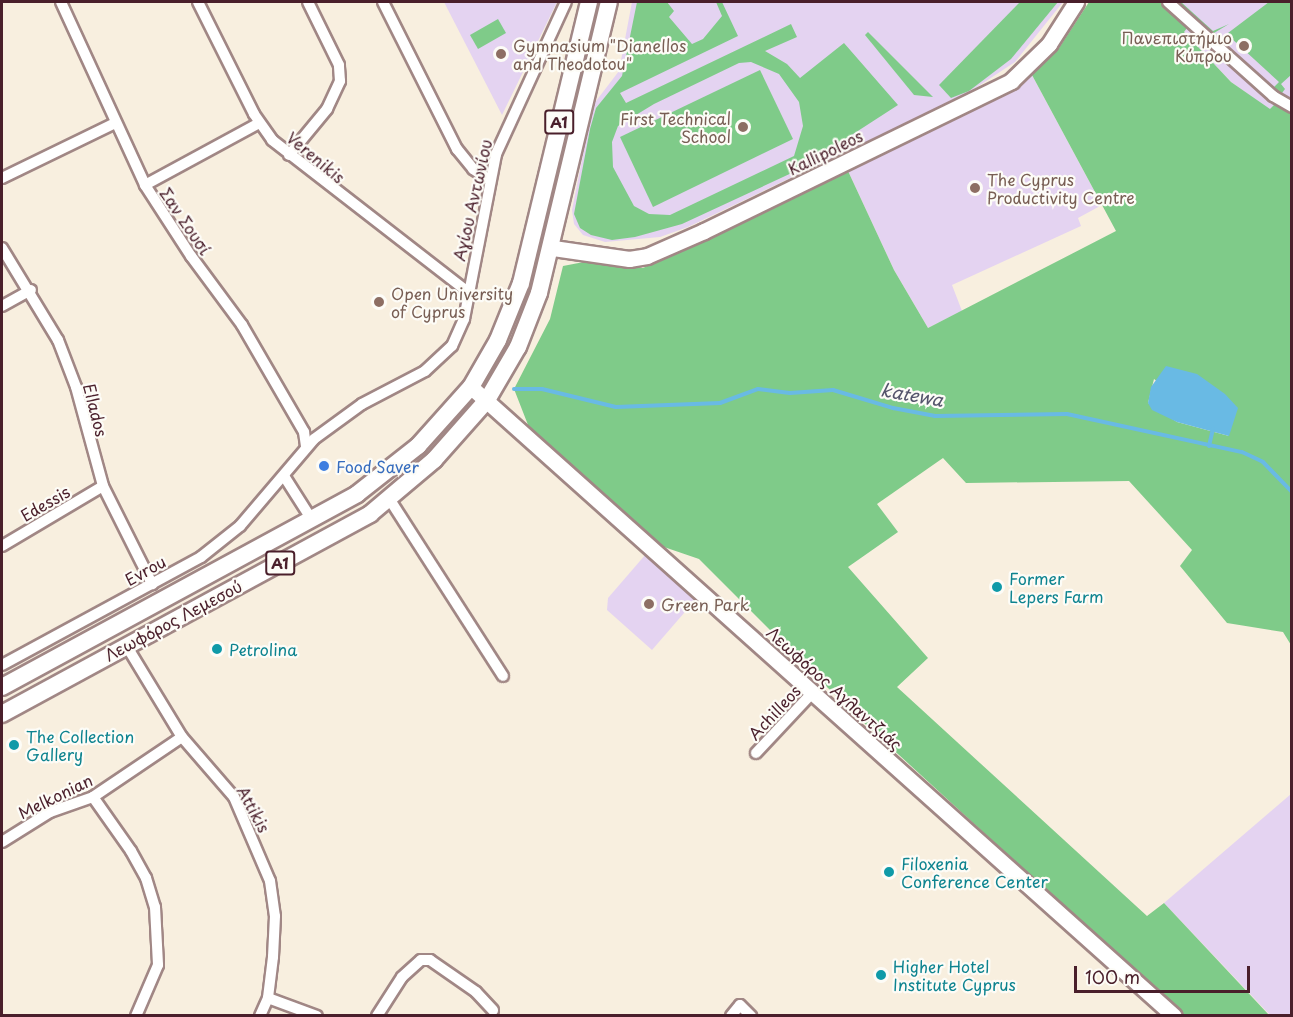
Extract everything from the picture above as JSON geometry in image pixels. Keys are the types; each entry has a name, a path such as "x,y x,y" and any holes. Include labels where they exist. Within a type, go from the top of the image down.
{"main road":[{"name":"Λεωφόρος Λεμεσού","path":"2,687 312,520 388,471 418,446 471,387 498,340 521,283 588,2"},
{"name":"Λεωφόρος Λεμεσού","path":"2,714 390,500 434,460 487,400 518,347 552,248 609,2"},
{"name":"Kallipoleos","path":"552,248 629,259 647,256 704,231 1011,81 1049,44 1076,2"},
{"name":"Λεωφόρος Αγλαντζιάς","path":"471,387 1174,1016"}],"street":[{"name":"Σαν Σουσί","path":"61,2 113,124 145,185 191,256 242,325 304,432 306,446"},
{"name":"Verenikis","path":"198,2 259,123 289,155 466,291"},
{"path":"289,155 327,109 340,81 339,65 308,2"},
{"path":"383,2 457,149 473,169 490,180"},
{"name":"Αγίου Αντωνίου","path":"284,476 306,446 362,404 424,372 446,354 458,336 490,180 503,133 566,2"},
{"path":"1168,2 1273,96 1292,107"},
{"path":"145,185 259,123"},
{"path":"2,178 113,124"},
{"name":"Ellados","path":"2,248 31,290 67,361 103,486 152,584"},
{"path":"2,306 31,290"},
{"path":"284,476 312,520"},
{"name":"Evrou","path":"2,665 152,584 226,539 284,476"},
{"name":"Edessis","path":"2,546 103,486"},
{"path":"390,500 503,676"},
{"name":"Attikis","path":"126,645 182,737 234,797 270,881 275,916 268,998 260,1016"},
{"name":"Achilleos","path":"756,753 813,692"},
{"name":"Melkonian","path":"2,842 50,813 93,797 182,737"},
{"path":"93,797 131,851 146,878 155,907 158,965 136,1016"},
{"path":"377,1016 402,977 421,960 430,960 476,992 493,1010"},
{"path":"268,998 317,1016"},
{"path":"731,1016 740,1005 751,1016"}],"shaded area":[{"name":"Gymnasium \"Dianellos and Theodotou\"","path":"444,2 557,2 502,115"},
{"name":"First Technical School","path":"632,2 1063,2 1015,62 968,93 688,227 660,237 605,242 583,235 574,224 572,210 593,105 619,71"},
{"name":"Πανεπιστήμιο Κύπρου","path":"1166,2 1291,2 1291,111 1270,110 1231,82 1184,32"},
{"name":"The Cyprus Productivity Centre","path":"1032,75 1102,205 1078,218 1081,226 952,285 962,311 928,328 894,270 848,171 982,106"},
{"name":"Green Park","path":"646,554 697,598 652,650 607,610 608,598"},
{"path":"1291,794 1291,1015 1270,1015 1164,903"}],"green space":[{"path":"637,2 667,2 674,11 669,17 692,44 703,39 722,16 716,2 722,2 738,36 620,93 626,103 791,24 797,37 765,51 787,64 800,78 844,43 898,105 796,171 682,224 635,237 612,240 591,235 580,228 574,214 596,108 622,76","holes":["751,62 779,74 799,102 803,126 794,156 670,215 649,214 634,206 613,167 612,142 618,126 654,104 739,63"]},
{"path":"1020,2 1058,2 1011,59 969,91 951,98 939,85"},
{"path":"1089,2 1166,2 1190,24 1184,32 1231,82 1270,109 1278,101 1291,111 1291,645 1283,632 1227,623 1180,566 1192,550 1129,481 966,483 943,458 877,504 898,532 848,567 928,658 897,687 1147,916 1164,903 1269,1015 1183,1015 851,711 699,559 664,547 546,447 537,448 514,389 550,319 563,266 589,261 623,268 643,268 848,171 894,270 928,328 1116,231 1032,75 1059,48","holes":["1154,379 1229,436 1177,422 1148,403"]},
{"path":"1175,2 1181,2 1213,31 1229,24 1214,33"},
{"path":"1269,2 1291,2 1291,75 1281,84 1285,89 1282,93 1272,89 1279,82 1231,38 1225,45 1223,41 1228,33"},
{"path":"498,19 506,33 478,49 470,35"},
{"path":"868,32 933,97 914,95 865,35"},
{"path":"760,70 793,139 653,207 620,137"}],"water":[{"path":"1166,366 1197,374 1225,394 1238,408 1229,436 1177,422 1152,410 1148,403 1151,387"}],"waterway":[{"name":"katewa","path":"514,389 542,389 616,407 720,403 758,389 790,393 833,390 893,408 935,416 1067,414 1242,452 1263,462 1292,492"},
{"path":"1209,446 1213,428"}],"place":[{"name":"Πανεπιστήμιο Κύπρου","path":"1244,46"},
{"name":"Gymnasium \"Dianellos and Theodotou\"","path":"501,54"},
{"name":"First Technical School","path":"743,127"},
{"name":"The Cyprus Productivity Centre","path":"975,188"},
{"name":"Open University of Cyprus","path":"379,302"},
{"name":"Food Saver","path":"324,466"},
{"name":"Former Lepers Farm","path":"997,587"},
{"name":"Green Park","path":"649,604"},
{"name":"Petrolina","path":"217,649"},
{"name":"The Collection Gallery","path":"14,745"},
{"name":"Filoxenia Conference Center","path":"889,872"},
{"name":"Higher Hotel Institute Cyprus","path":"881,975"}]}
